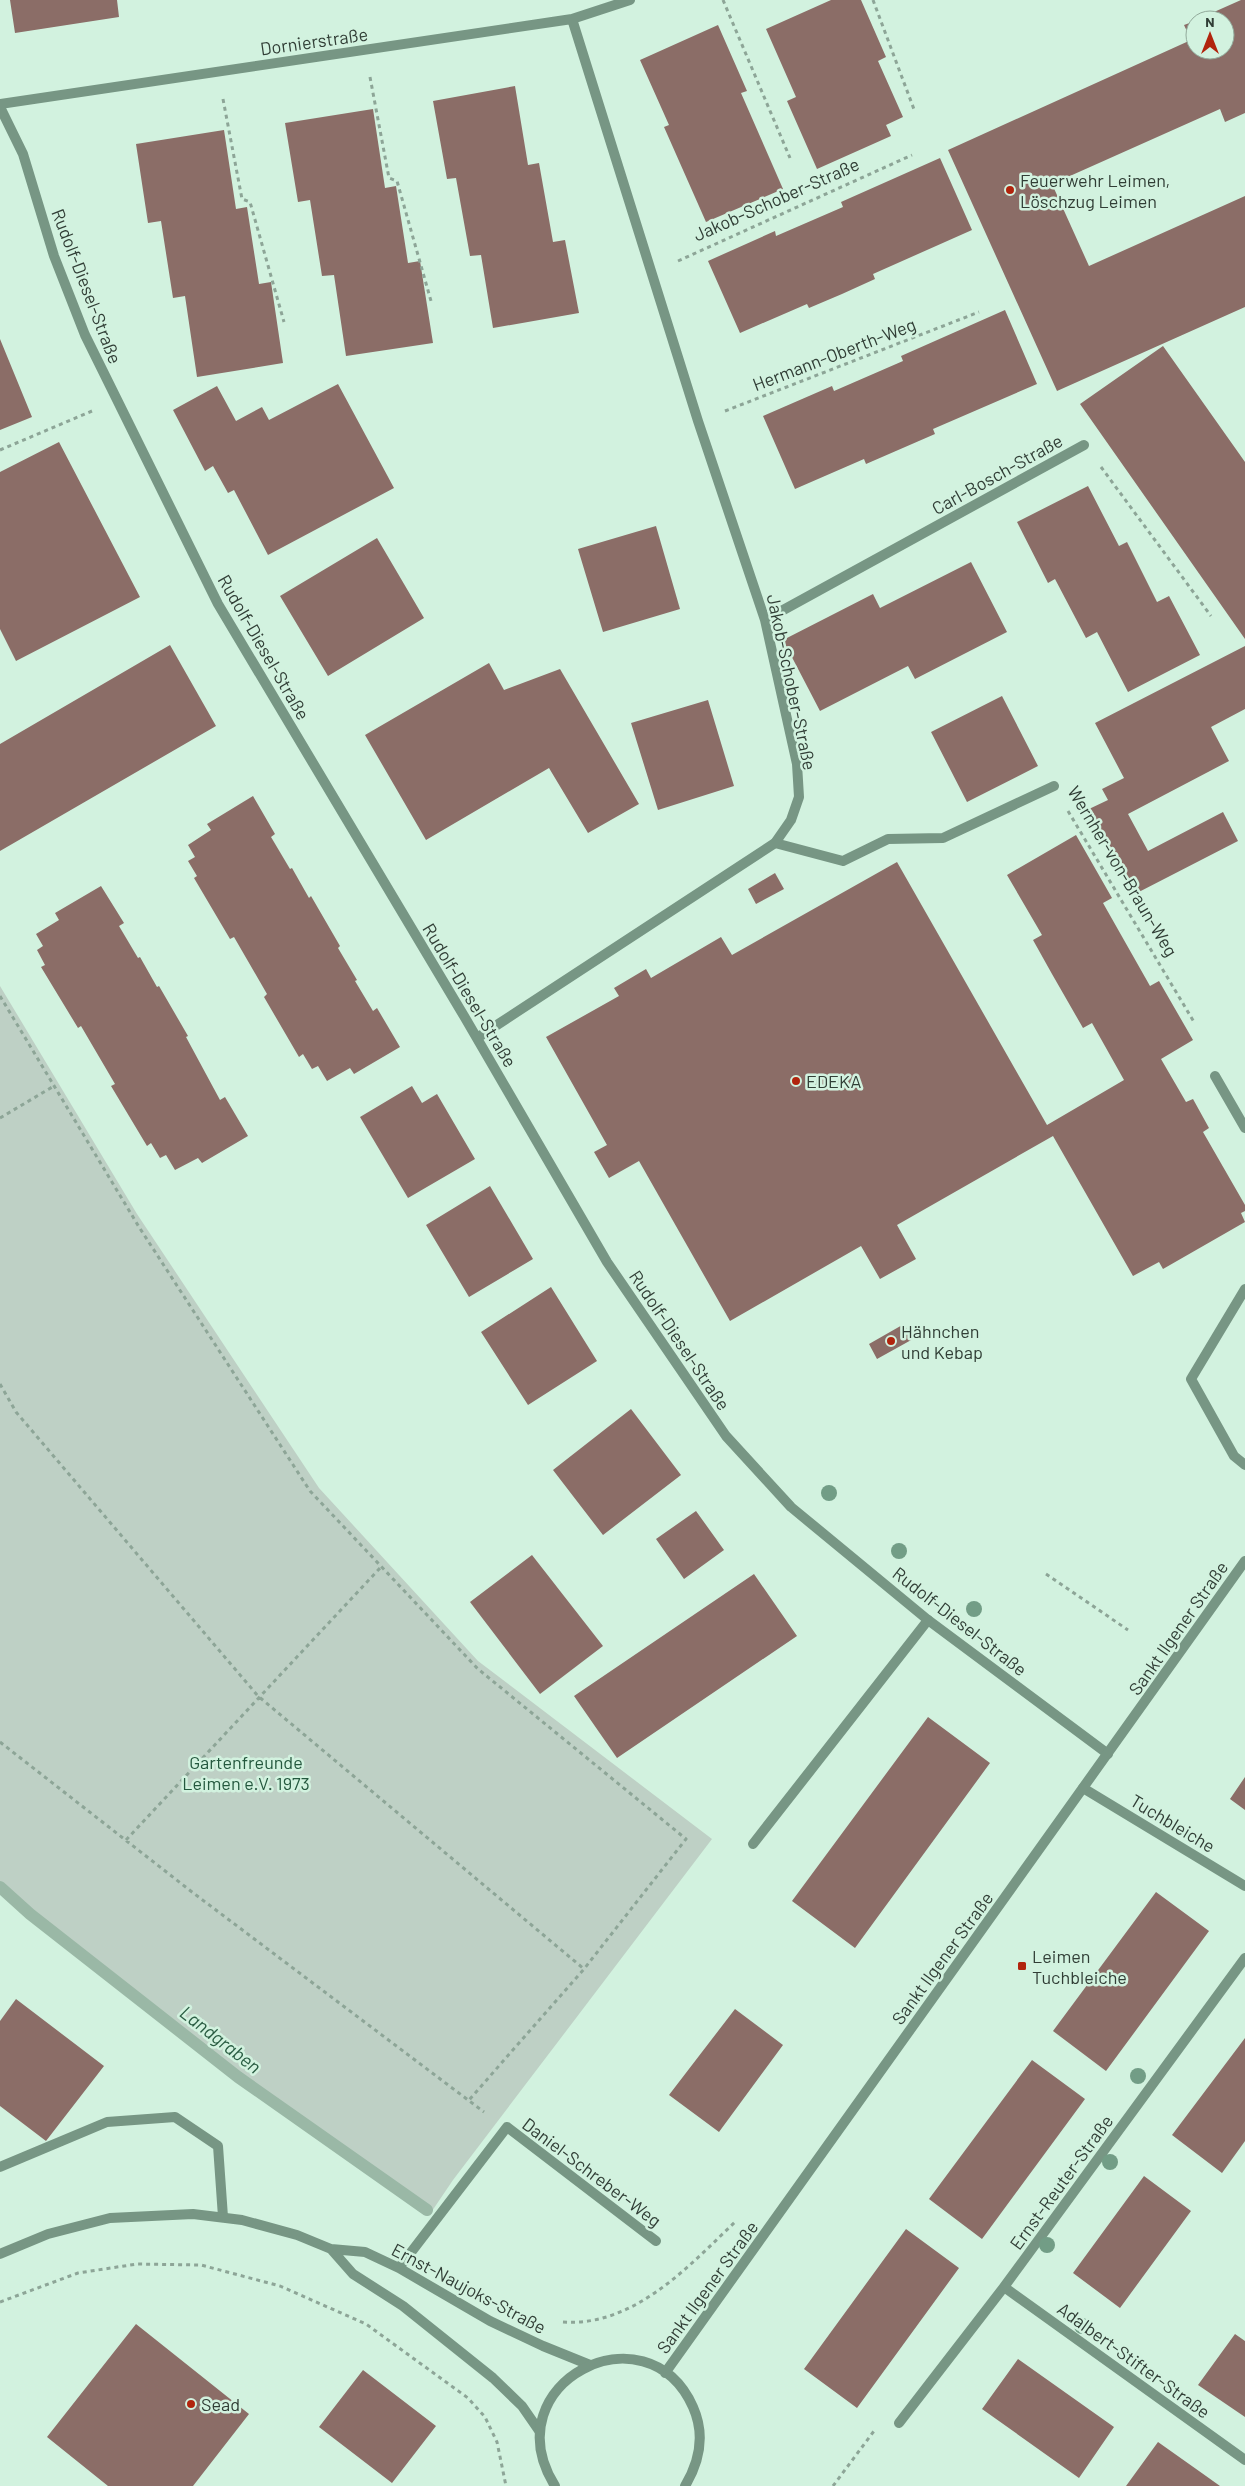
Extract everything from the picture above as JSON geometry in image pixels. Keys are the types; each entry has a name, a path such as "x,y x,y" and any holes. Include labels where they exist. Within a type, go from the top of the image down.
{"street":[{"name":"Dornierstraße","path":"0,106 218,71 572,19 630,0"},
{"name":"Jakob-Schober-Straße","path":"478,1038 774,843 791,820 798,797 797,764 765,620 698,421 572,19"},
{"name":"Rudolf-Diesel-Straße","path":"0,106 23,154 54,256 85,335 218,604 478,1038 607,1262 726,1436 791,1506 928,1620 1108,1754"},
{"name":"Carl-Bosch-Straße","path":"765,620 1084,445"},
{"name":"Wernher-von-Braun-Weg","path":"774,843 843,861 888,839 943,838 1054,786"},
{"path":"1215,1076 1245,1128"},
{"path":"1245,1289 1192,1379 1234,1456 1245,1465"},
{"name":"Sankt Ilgener Straße","path":"666,2373 1245,1561"},
{"path":"753,1844 928,1620"},
{"name":"Tuchbleiche","path":"1083,1788 1245,1886"},
{"name":"Ernst-Reuter-Straße","path":"899,2423 1004,2287 1245,1958"},
{"path":"0,2167 107,2122 175,2117 218,2146 223,2217"},
{"name":"Daniel-Schreber-Weg","path":"399,2268 507,2127 656,2241"},
{"name":"Ernst-Naujoks-Straße","path":"0,2254 48,2234 110,2218 166,2214 223,2217 278,2230 331,2249 365,2252 399,2268 490,2321 543,2346 590,2365"},
{"name":"Ernst-Naujoks-Straße","path":"331,2249 353,2274 403,2306 511,2394 540,2432"},
{"name":"Adalbert-Stifter-Straße","path":"1004,2287 1245,2460"},
{"name":"Sankt Ilgener Straße","path":"555,2486 543,2461 540,2432 548,2404 565,2380 590,2365 618,2358 646,2363 666,2373 683,2388 691,2402 697,2415 700,2430 698,2460 685,2486"}],"path":[{"path":"723,0 790,158"},
{"path":"872,0 915,112"},
{"path":"365,50 389,178 397,181 431,301"},
{"path":"218,71 242,199 250,202 284,322"},
{"name":"Jakob-Schober-Straße","path":"652,273 912,155"},
{"name":"Hermann-Oberth-Weg","path":"698,421 979,312"},
{"path":"0,450 117,401"},
{"name":"Carl-Bosch-Straße","path":"1084,445 1211,616"},
{"name":"Wernher-von-Braun-Weg","path":"1054,786 1194,1022"},
{"path":"0,996 139,1227 310,1491 478,1669 686,1839 584,1969 468,2100"},
{"path":"0,1118 54,1086"},
{"path":"0,1384 16,1412 258,1696 584,1969"},
{"path":"126,1840 258,1696 381,1567"},
{"path":"1046,1574 1128,1630"},
{"path":"0,1742 468,2100 507,2127"},
{"path":"561,2322 601,2320 632,2306 662,2287 738,2220"},
{"path":"0,2302 78,2273 137,2264 201,2266 280,2286 366,2324 468,2398 486,2417 497,2442 506,2486"},
{"path":"468,2398 487,2373"},
{"path":"833,2486 878,2426 899,2423"}],"green space":[{"name":"Gartenfreunde Leimen e.V. 1973","path":"0,986 137,1214 319,1488 478,1661 712,1839 453,2180 430,2214 108,1978 0,1890"}],"building":[{"path":"10,0 117,0 119,17 15,33"},
{"path":"831,0 861,0 886,57 878,61 903,117 886,125 891,136 817,169 787,101 796,97 766,29"},
{"name":"Feuerwehr Leimen, Löschzug Leimen","path":"1245,0 1245,113 1225,122 1220,109 1052,184 1089,266 1245,196 1245,307 1057,391 948,150 1185,43 1185,60 1235,60 1235,10 1218,10"},
{"path":"718,25 747,91 741,93 783,189 706,222 664,127 669,125 640,60"},
{"path":"515,86 528,165 539,163 553,242 565,240 579,313 493,328 481,255 470,256 456,178 447,179 433,101"},
{"path":"373,109 385,188 396,186 408,263 420,261 433,343 346,356 334,275 322,276 310,200 298,202 285,123"},
{"path":"224,130 236,209 247,207 259,284 271,282 283,363 197,377 185,296 173,298 161,221 148,223 136,144"},
{"path":"940,158 972,230 873,274 875,279 842,294 809,308 807,304 740,333 708,261 775,231 776,236 843,207 841,202"},
{"path":"1005,310 1037,384 933,429 935,434 866,464 864,459 795,489 763,416 832,386 834,391 903,361 901,356"},
{"path":"0,339 32,417 0,430"},
{"path":"1163,346 1245,462 1245,639 1080,404"},
{"path":"338,384 394,488 268,555 234,490 228,493 213,466 205,471 173,410 217,386 236,421 262,407 269,420"},
{"path":"59,442 140,597 16,661 0,629 0,472"},
{"path":"1088,486 1119,546 1127,542 1157,602 1169,596 1200,655 1128,692 1097,632 1086,638 1055,579 1048,583 1017,522"},
{"path":"656,526 680,609 603,632 578,549"},
{"path":"377,538 424,618 328,676 280,596"},
{"path":"971,562 1007,632 915,679 908,666 820,711 783,640 873,594 880,608"},
{"path":"170,645 216,726 0,851 0,744"},
{"path":"1245,646 1245,709 1211,727 1229,761 1128,814 1148,851 1223,812 1238,841 1133,895 1089,809 1108,800 1102,789 1124,778 1095,723"},
{"path":"489,663 504,690 560,669 639,804 588,833 549,768 426,840 365,735"},
{"path":"1002,696 1038,766 967,802 931,732"},
{"path":"708,700 734,786 658,810 631,723"},
{"path":"253,796 275,834 271,837 309,898 311,896 340,946 338,948 357,980 355,981 373,1011 377,1008 400,1047 354,1074 350,1068 327,1081 318,1066 312,1069 303,1054 299,1057 264,997 267,994 234,937 230,939 194,878 197,876 188,861 195,857 188,845 211,830 207,824"},
{"name":"EDEKA","path":"1076,835 1112,898 1103,903 1150,986 1159,981 1193,1040 1161,1059 1186,1102 1193,1099 1209,1128 1203,1132 1245,1205 1245,1211 1241,1213 1245,1222 1163,1269 1159,1262 1133,1276 1053,1136 897,1225 916,1259 880,1279 861,1246 730,1321 639,1161 609,1178 594,1152 607,1145 546,1037 619,996 614,988 646,969 651,978 721,937 732,955 897,862 1047,1125 1124,1080 1092,1023 1083,1028 1052,974 1033,940 1042,935 1007,875"},
{"path":"775,873 784,889 756,904 748,889"},
{"path":"101,886 124,923 119,926 157,987 159,986 188,1036 186,1037 220,1100 225,1097 248,1136 202,1163 198,1158 175,1170 166,1155 160,1158 151,1143 147,1146 111,1086 115,1084 81,1026 78,1028 41,967 45,965 37,950 43,946 36,934 59,920 55,913"},
{"path":"412,1086 422,1103 437,1094 475,1159 408,1198 360,1117"},
{"path":"490,1186 533,1259 469,1297 426,1225"},
{"path":"551,1287 597,1361 528,1405 481,1332"},
{"name":"Hähnchen und Kebap","path":"904,1324 913,1339 877,1359 869,1344"},
{"path":"631,1409 681,1475 603,1535 553,1470"},
{"path":"696,1511 724,1550 684,1579 656,1539"},
{"path":"532,1555 603,1646 540,1694 470,1602"},
{"path":"754,1574 797,1636 617,1758 574,1696"},
{"path":"928,1717 990,1763 855,1948 792,1901"},
{"path":"1245,1777 1245,1810 1230,1799"},
{"path":"1156,1892 1209,1931 1106,2071 1053,2031"},
{"path":"16,1999 104,2066 46,2141 0,2106 0,2021"},
{"path":"735,2009 783,2045 719,2132 669,2095"},
{"path":"1245,2038 1245,2141 1222,2173 1172,2135"},
{"path":"1032,2060 1085,2099 982,2239 929,2199"},
{"path":"1144,2176 1191,2211 1120,2308 1073,2273"},
{"path":"906,2229 959,2268 857,2408 804,2369"},
{"path":"136,2324 249,2414 193,2486 108,2486 47,2437"},
{"path":"1235,2334 1245,2341 1245,2417 1198,2385"},
{"path":"1018,2359 1114,2427 1079,2478 982,2409"},
{"path":"363,2370 436,2426 392,2483 319,2427"},
{"path":"1158,2442 1206,2476 1220,2486 1126,2486"}],"waterway":[{"name":"Landgraben","path":"0,1887 30,1914 238,2077 427,2210"}],"place":[{"name":"Feuerwehr Leimen, Löschzug Leimen","path":"1010,190"},
{"name":"EDEKA","path":"796,1081"},
{"name":"Hähnchen und Kebap","path":"891,1341"},
{"name":"Leimen Tuchbleiche","path":"1022,1966"},
{"name":"Sead","path":"191,2404"}]}
